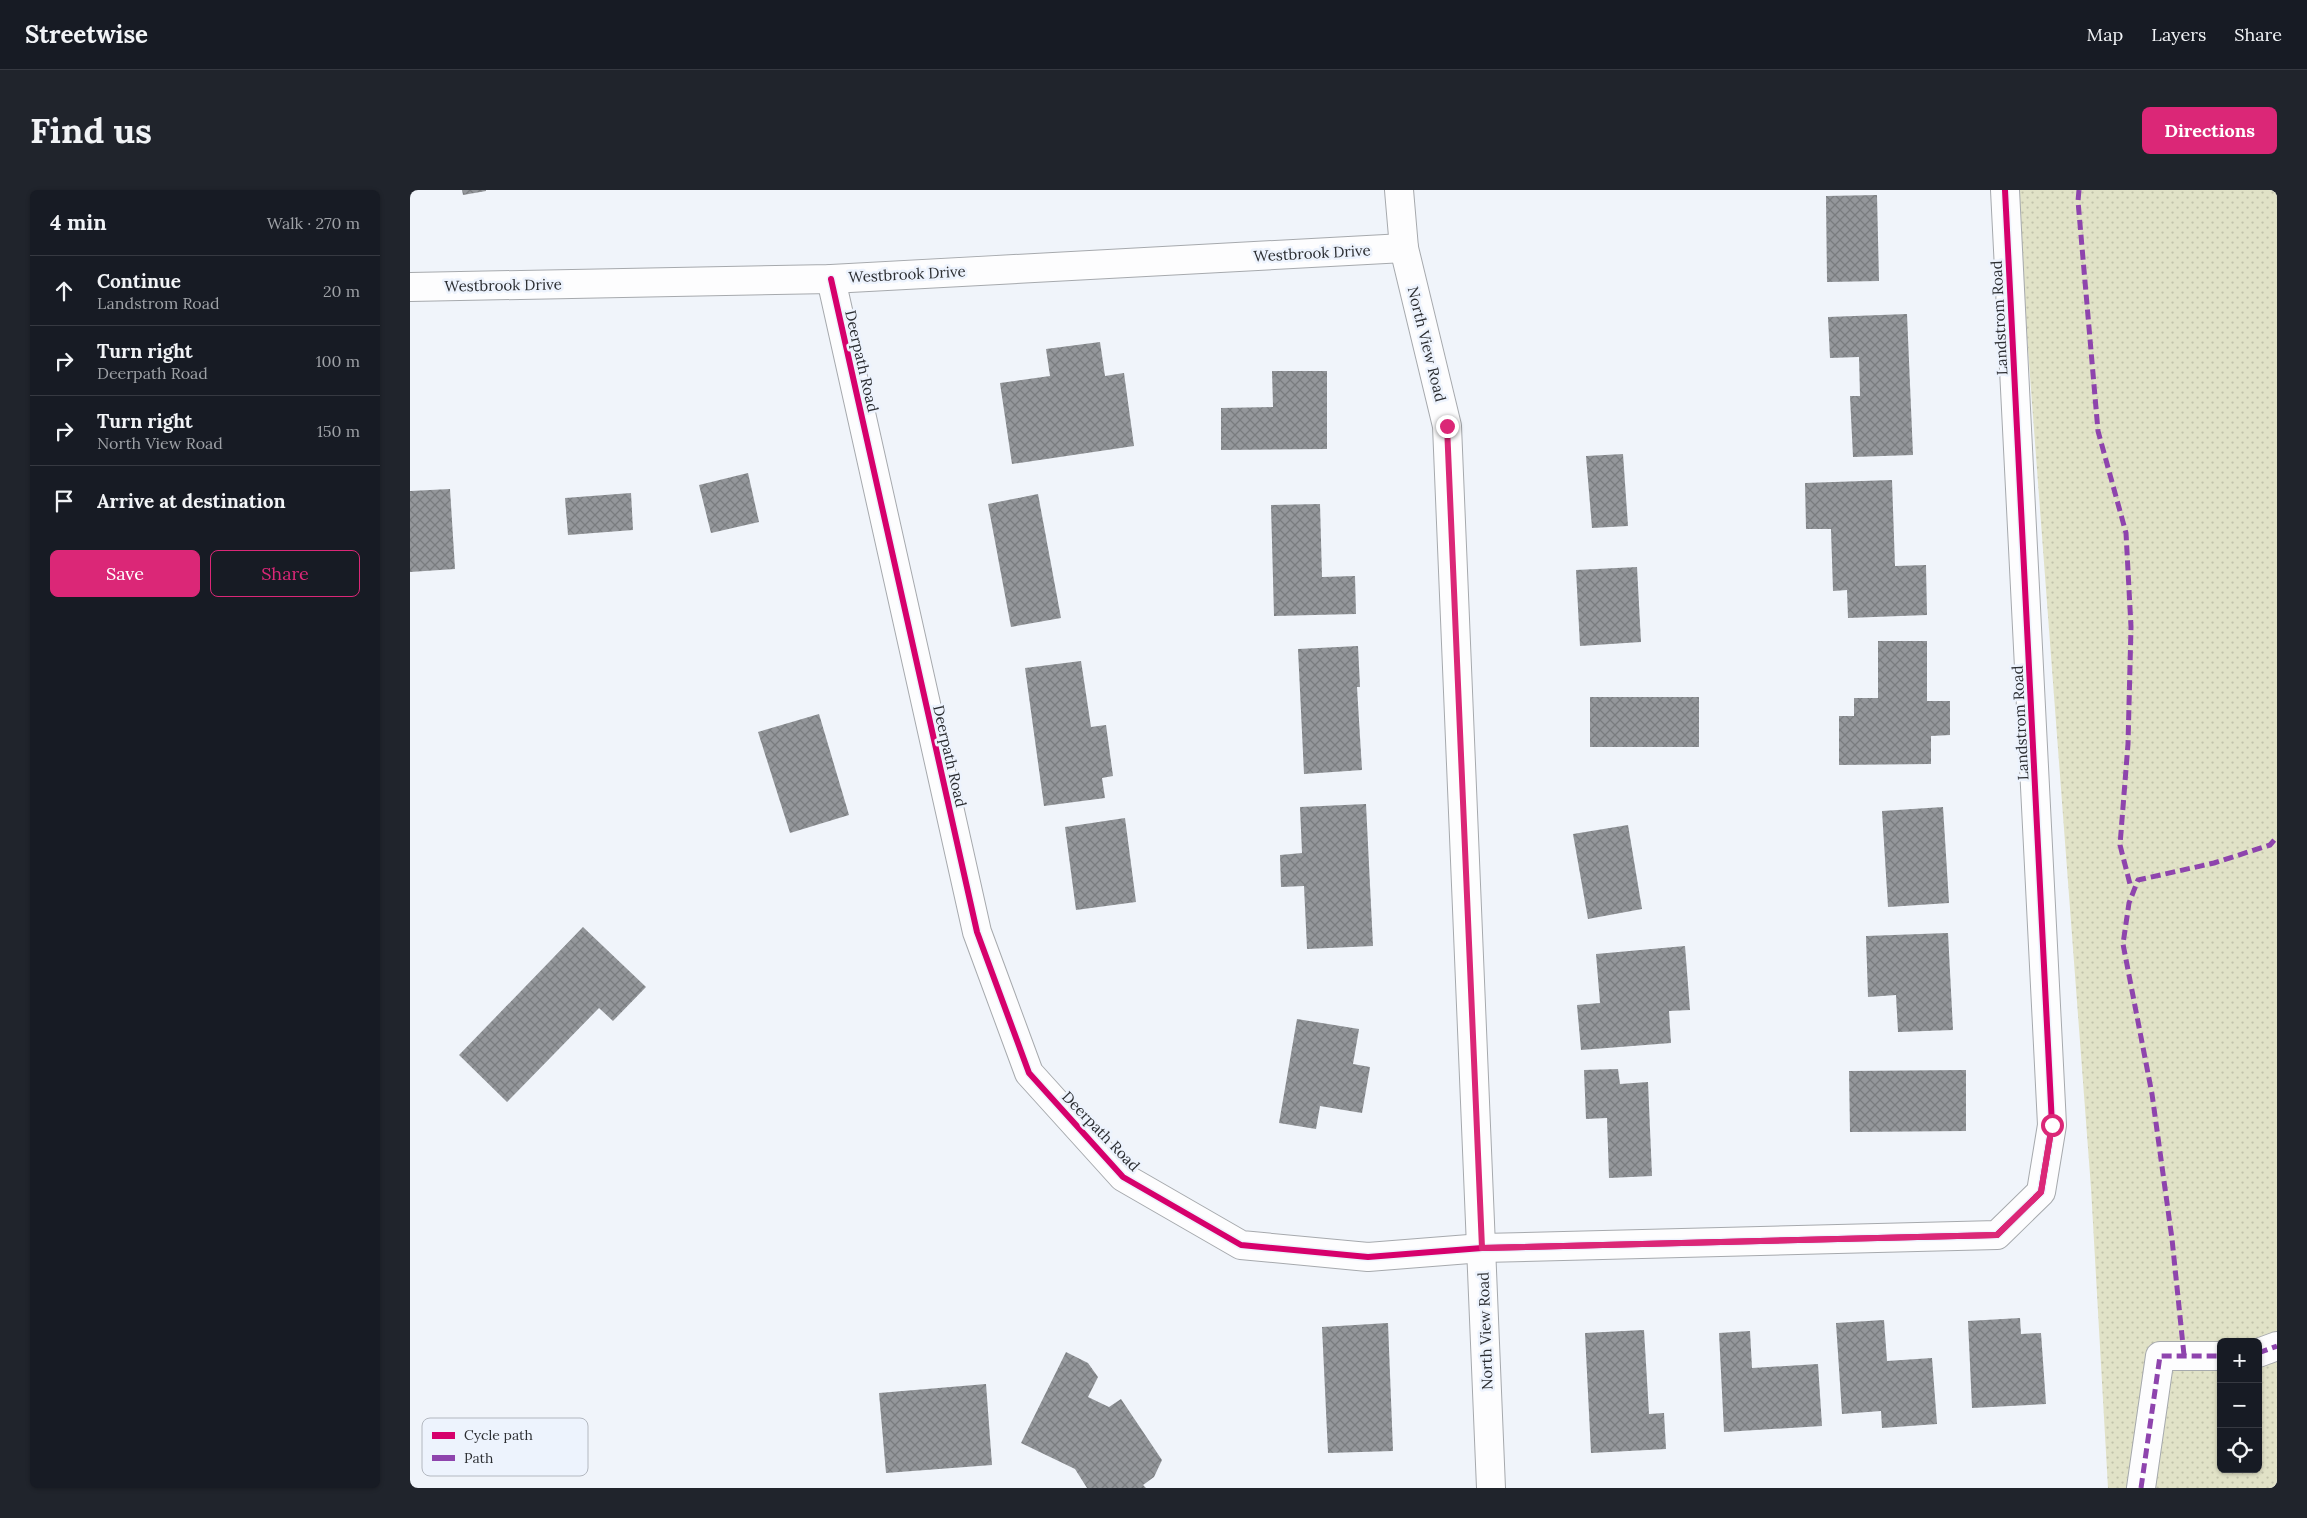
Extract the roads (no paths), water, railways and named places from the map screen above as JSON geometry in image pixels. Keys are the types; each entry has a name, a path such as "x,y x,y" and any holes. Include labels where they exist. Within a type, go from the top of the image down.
{"street":[{"name":"North View Road","path":"1399,190 1404,248 1447,426 1491,1488"},
{"name":"Landstrom Road","path":"1997,1235 2041,1192 2052,1125 2005,190"},
{"name":"Westbrook Drive","path":"410,287 830,278 1404,248"},
{"name":"Deerpath Road","path":"830,278 977,932 1029,1073 1123,1177 1241,1245 1368,1257 1482,1248 1997,1235"},
{"path":"2262,1352 2277,1346"},
{"path":"2141,1488 2160,1356 2217,1356"}]}
